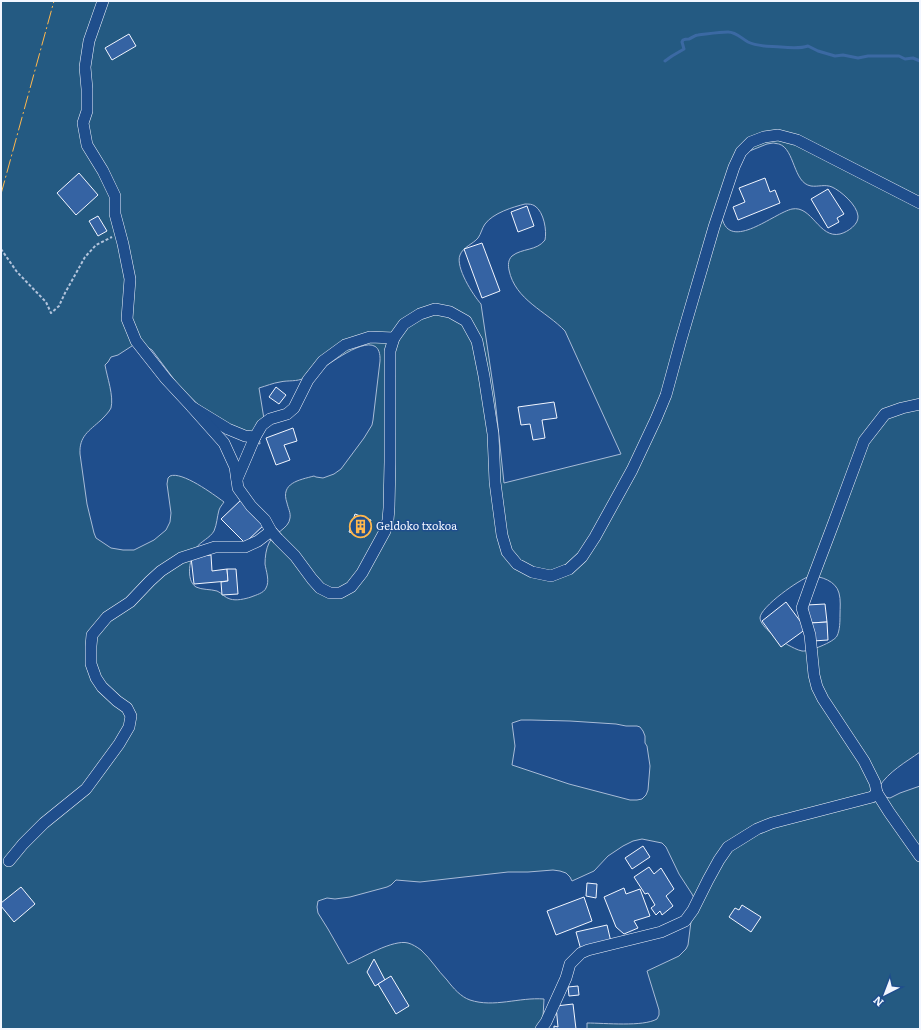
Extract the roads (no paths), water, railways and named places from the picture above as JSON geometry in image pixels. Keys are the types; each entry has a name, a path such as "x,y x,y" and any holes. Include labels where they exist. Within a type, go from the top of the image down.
{"street":[{"path":"103,1 89,41 85,67 87,111 83,123 87,145 103,171 115,196 115,214 130,279 127,319 136,341 166,379 224,443 235,467 238,488 251,506 265,520 271,531 295,556 320,588 330,593 340,593 351,587 362,573 385,531 389,508 390,351 394,338 404,324 420,314 436,309 450,312 466,321 477,341 484,376 493,434 495,482 502,535 505,546 507,552 517,564 532,572 551,576 569,569 582,557 595,537 632,470 656,419 666,396 712,235 734,167 741,152 751,142 764,137 778,135 797,140 920,203"},
{"path":"237,479 255,437 262,425 270,419 287,414 294,408 308,380 323,360 344,345 370,337 394,338"},
{"path":"920,404 885,414 864,441 802,608 810,635 814,675 817,688 864,761 875,783 877,793 920,856"},
{"path":"192,407 228,429 245,436 255,437"},
{"path":"9,861 23,844 44,823 86,789 119,744 129,726 131,716 127,708 102,687 96,678 91,664 92,635 107,617 130,602 161,571 181,558 215,548 245,547 258,541 271,531"},
{"path":"541,1029 546,1022 566,978 570,964 575,958 588,950 661,932 685,921 693,910 719,860 728,847 757,829 772,823 866,799 877,793"}],"waterway":[{"path":"665,61 684,49 682,42 685,39 689,39 697,35 728,32 736,34 748,42 760,46 794,48 808,46 818,51 835,56 843,55 858,58 868,56 899,56 905,59 913,58 920,61"}],"place":[{"name":"Geldoko txokoa","path":"360,526"}]}
